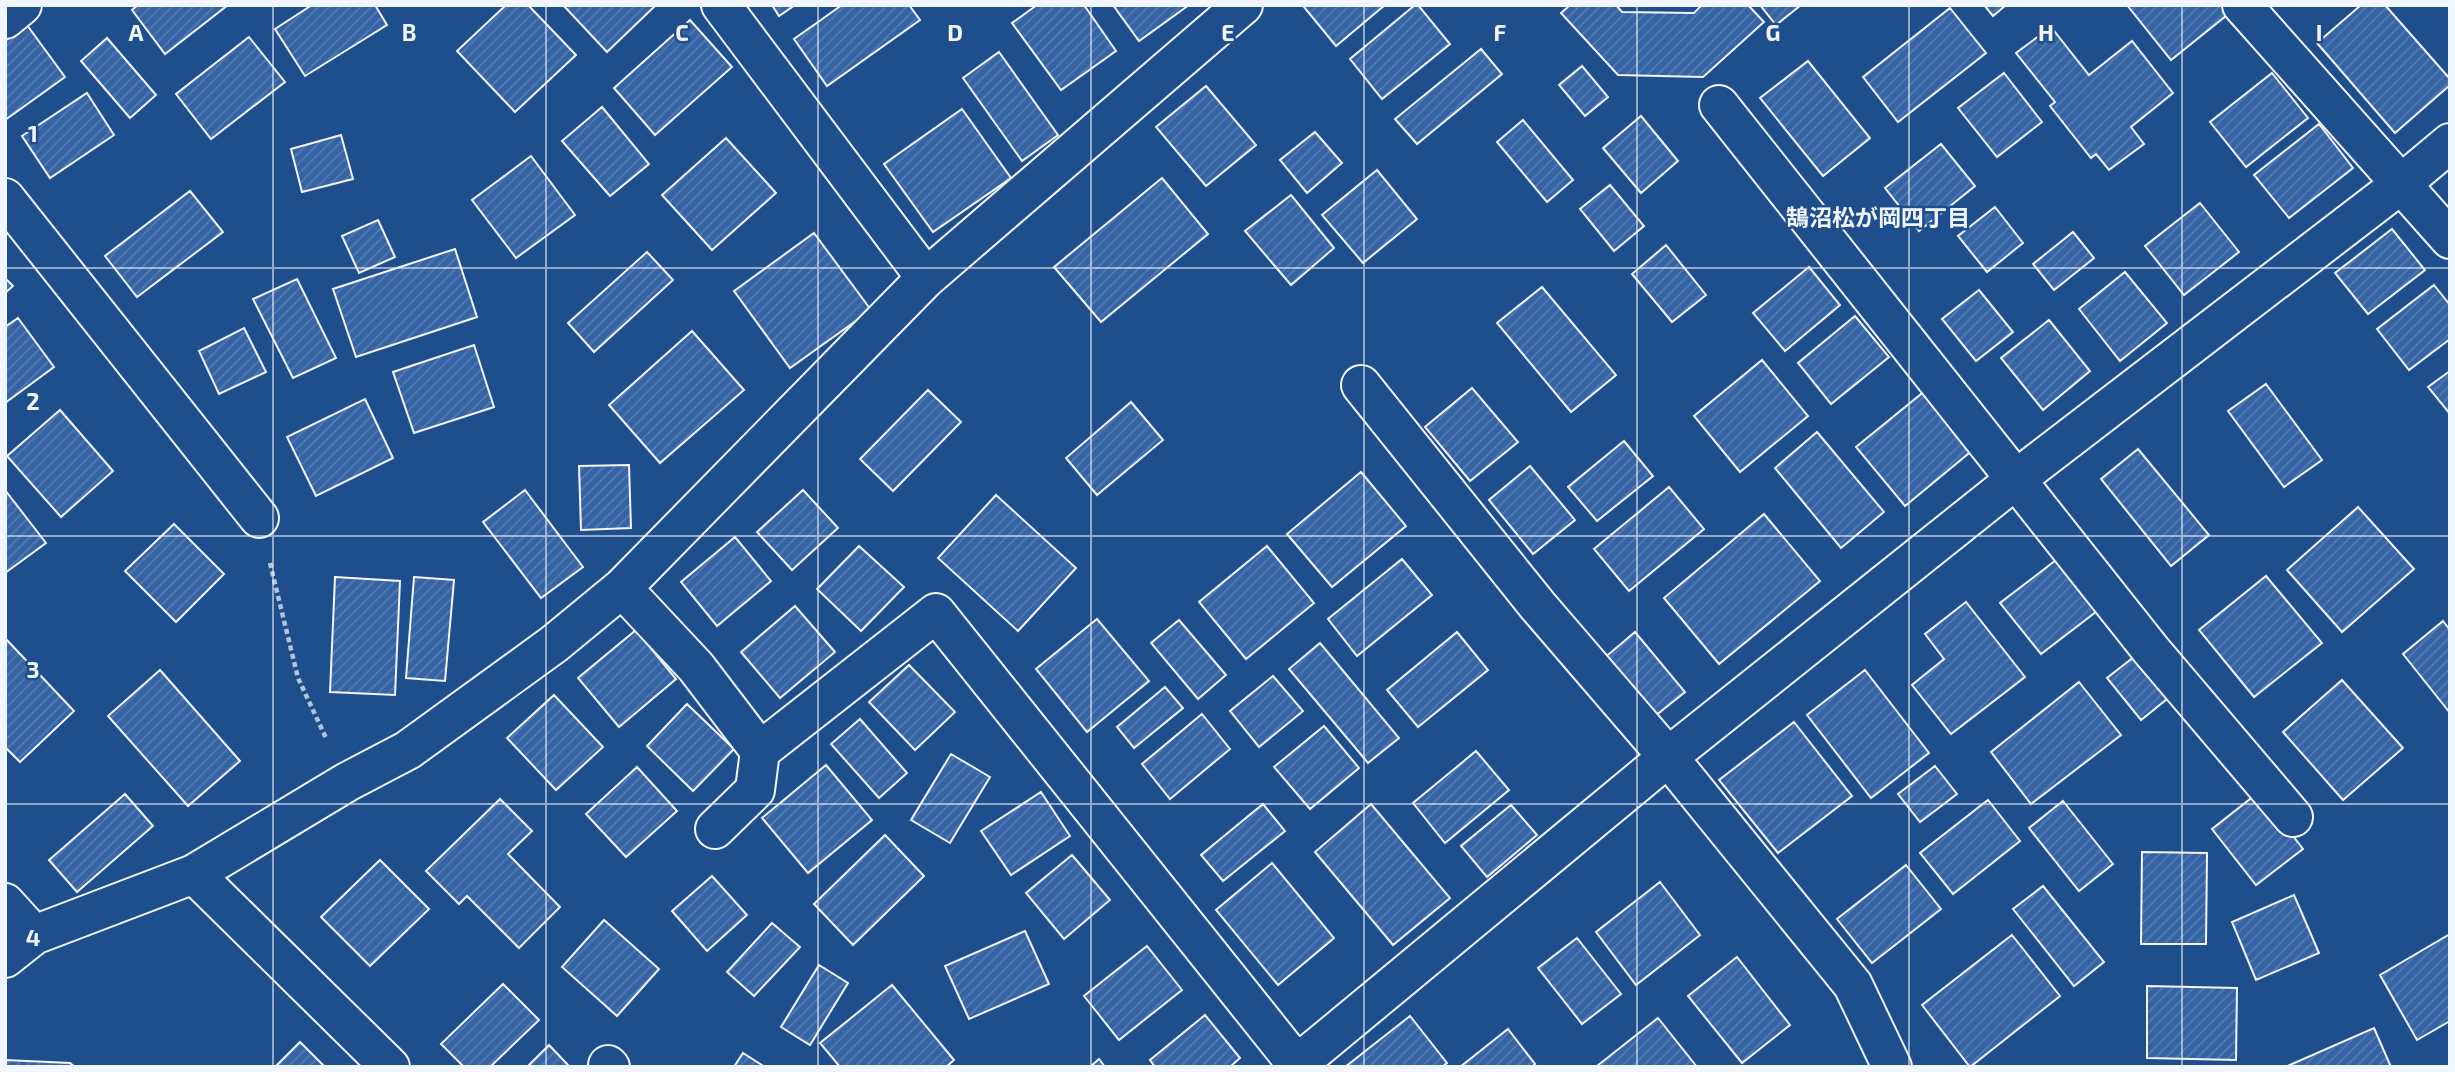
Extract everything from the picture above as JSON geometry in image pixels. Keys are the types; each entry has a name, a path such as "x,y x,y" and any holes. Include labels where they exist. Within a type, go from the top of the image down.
{"street":[{"path":"5,19 22,5"},
{"path":"721,5 926,278"},
{"path":"5,903 20,947 194,874 347,782 408,750 554,644 622,588 926,278 1243,5"},
{"path":"2242,5 2450,239"},
{"path":"1719,105 2151,650 2293,817"},
{"path":"715,829 755,790 760,751 936,613 1297,1066 1668,757 2015,480 2401,184 2450,143"},
{"path":"5,198 260,518"},
{"path":"1361,385 1538,606 1668,757 1853,985 1892,1067"},
{"path":"622,588 696,667 760,751"},
{"path":"194,874 390,1067"}],"path":[{"path":"260,518 298,678 347,782"}],"building":[{"path":"138,5 228,5 165,54 132,10"},
{"path":"312,5 375,5 387,25 305,76 275,29"},
{"path":"506,5 528,5 576,55 515,112 457,51"},
{"path":"563,5 656,5 607,52"},
{"path":"772,5 795,5 779,16"},
{"path":"842,5 909,5 920,20 827,86 794,39"},
{"path":"1037,5 1084,5 1116,51 1061,90 1012,23"},
{"path":"1113,5 1189,5 1139,41"},
{"path":"1385,5 1336,46 1304,7"},
{"path":"1418,5 1450,44 1382,99 1350,59"},
{"path":"1570,5 1616,5 1622,12 1694,13 1702,5 1748,5 1764,22 1703,77 1618,75 1561,13"},
{"path":"1760,5 1801,5 1776,25"},
{"path":"1984,5 2006,5 1993,16"},
{"path":"2127,5 2227,5 2232,11 2171,60"},
{"path":"2361,5 2385,5 2450,79 2450,85 2395,133 2317,43"},
{"path":"1950,8 1986,53 1898,122 1863,77"},
{"path":"690,20 732,67 655,135 614,88"},
{"path":"27,25 65,77 5,120 5,41"},
{"path":"2051,27 2089,75 2132,41 2173,93 2131,127 2144,144 2109,170 2096,154 2091,158 2050,106 2055,102 2016,53"},
{"path":"249,37 285,82 211,139 176,94"},
{"path":"107,38 156,95 130,118 81,61"},
{"path":"1481,49 1502,74 1417,144 1395,119"},
{"path":"999,52 1058,135 1022,161 963,78"},
{"path":"1808,61 1870,138 1823,176 1760,98"},
{"path":"1582,66 1608,97 1585,116 1559,85"},
{"path":"2004,73 2042,122 1997,157 1958,108"},
{"path":"2272,73 2308,118 2246,167 2210,122"},
{"path":"1206,86 1256,145 1206,186 1156,127"},
{"path":"87,93 114,135 50,178 22,136"},
{"path":"602,107 649,164 610,196 562,141"},
{"path":"962,109 1011,178 933,232 884,164"},
{"path":"1641,116 1678,161 1641,193 1603,148"},
{"path":"1523,120 1573,180 1547,202 1497,142"},
{"path":"2319,124 2353,168 2289,218 2254,175"},
{"path":"1315,132 1342,163 1307,193 1280,160"},
{"path":"341,135 353,179 302,192 291,149"},
{"path":"726,138 776,193 712,250 662,195"},
{"path":"1941,144 1975,186 1919,231 1885,188"},
{"path":"531,156 575,215 516,258 472,200"},
{"path":"1377,170 1417,219 1363,263 1322,215"},
{"path":"1162,178 1208,234 1101,322 1054,267"},
{"path":"1610,185 1644,226 1614,251 1580,209"},
{"path":"190,191 223,232 137,297 105,256"},
{"path":"1291,195 1334,248 1291,285 1245,231"},
{"path":"2200,203 2239,252 2184,295 2145,246"},
{"path":"1995,207 2023,243 1987,272 1958,236"},
{"path":"378,220 395,257 359,273 342,236"},
{"path":"2392,229 2425,270 2368,314 2335,273"},
{"path":"2073,232 2094,258 2054,290 2033,264"},
{"path":"814,233 871,310 790,368 734,291"},
{"path":"1666,245 1706,295 1672,322 1632,274"},
{"path":"455,249 477,317 356,357 333,289"},
{"path":"647,252 673,280 594,352 568,323"},
{"path":"1809,267 1840,305 1785,351 1753,313"},
{"path":"2125,272 2167,323 2120,361 2079,309"},
{"path":"5,278 13,286 5,293"},
{"path":"297,279 336,358 293,378 253,299"},
{"path":"2434,285 2450,305 2450,339 2409,370 2377,329"},
{"path":"1542,287 1616,375 1571,412 1497,323"},
{"path":"1979,290 2013,332 1976,361 1942,319"},
{"path":"1855,316 1889,357 1831,404 1798,363"},
{"path":"18,318 54,367 5,403 5,327"},
{"path":"2049,320 2090,371 2043,410 2001,358"},
{"path":"244,328 266,372 219,394 199,351"},
{"path":"692,331 744,390 660,463 609,405"},
{"path":"474,345 494,407 414,433 393,372"},
{"path":"1762,360 1808,416 1740,472 1694,416"},
{"path":"2450,371 2450,414 2428,387"},
{"path":"2266,384 2322,460 2284,487 2228,411"},
{"path":"1931,386 1980,444 1905,506 1856,447"},
{"path":"1472,388 1518,442 1470,481 1425,427"},
{"path":"928,390 961,422 893,491 860,459"},
{"path":"365,399 393,458 316,496 287,437"},
{"path":"1131,402 1163,440 1097,495 1066,458"},
{"path":"60,410 113,471 61,517 7,456"},
{"path":"1817,432 1884,512 1841,548 1775,468"},
{"path":"1624,441 1653,476 1597,521 1568,487"},
{"path":"2138,449 2209,535 2171,566 2101,479"},
{"path":"629,465 631,528 581,530 579,466"},
{"path":"1530,466 1575,520 1533,554 1489,500"},
{"path":"1361,472 1406,526 1332,587 1287,534"},
{"path":"1669,487 1704,529 1629,591 1594,549"},
{"path":"5,490 46,543 5,573"},
{"path":"525,490 583,567 541,598 483,522"},
{"path":"803,490 838,528 792,570 757,532"},
{"path":"996,495 1076,568 1018,631 938,558"},
{"path":"2358,507 2414,569 2342,632 2287,570"},
{"path":"1764,514 1820,581 1719,664 1664,598"},
{"path":"174,524 224,574 176,622 125,571"},
{"path":"735,537 771,581 717,626 681,582"},
{"path":"859,546 904,587 861,631 817,589"},
{"path":"1267,546 1314,603 1246,659 1199,602"},
{"path":"2060,557 2101,608 2041,654 2000,603"},
{"path":"1402,559 1432,595 1357,656 1328,619"},
{"path":"2266,576 2322,643 2254,697 2199,630"},
{"path":"335,577 400,581 395,695 330,692"},
{"path":"414,577 454,580 445,681 406,678"},
{"path":"1966,602 2025,677 1951,734 1912,685 1944,659 1925,634"},
{"path":"795,606 835,652 780,698 741,652"},
{"path":"1097,619 1149,681 1087,732 1036,669"},
{"path":"1179,620 1226,675 1198,699 1151,643"},
{"path":"2443,621 2450,630 2450,713 2403,654"},
{"path":"636,630 676,679 619,727 578,678"},
{"path":"1457,632 1488,670 1418,727 1387,690"},
{"path":"1635,632 1685,692 1645,724 1596,665"},
{"path":"5,638 74,711 20,762 5,747"},
{"path":"1320,643 1399,738 1368,763 1289,669"},
{"path":"2139,653 2172,695 2141,720 2107,678"},
{"path":"909,665 955,712 915,750 869,702"},
{"path":"160,670 240,761 188,806 108,716"},
{"path":"1865,670 1929,753 1871,798 1807,715"},
{"path":"1273,676 1303,711 1259,747 1230,711"},
{"path":"2342,680 2403,748 2343,800 2283,732"},
{"path":"2079,682 2121,735 2031,804 1991,752"},
{"path":"1165,687 1183,708 1134,748 1117,727"},
{"path":"554,695 603,747 556,790 507,738"},
{"path":"687,704 734,749 693,791 647,746"},
{"path":"1202,714 1230,749 1170,799 1142,764"},
{"path":"860,719 907,773 879,798 831,744"},
{"path":"1794,722 1852,796 1778,853 1719,780"},
{"path":"1324,726 1359,768 1310,809 1274,767"},
{"path":"1476,751 1509,790 1445,843 1413,803"},
{"path":"951,754 990,777 950,843 911,820"},
{"path":"826,765 872,820 808,873 762,818"},
{"path":"1935,766 1957,794 1920,822 1898,794"},
{"path":"637,767 677,811 626,857 586,814"},
{"path":"1041,792 1070,836 1011,875 981,831"},
{"path":"2259,792 2303,849 2256,885 2212,829"},
{"path":"125,794 153,826 77,892 49,860"},
{"path":"500,799 532,831 508,854 560,907 519,948 467,896 459,904 426,871"},
{"path":"1988,800 2020,841 1953,894 1920,853"},
{"path":"2063,801 2113,864 2079,891 2029,828"},
{"path":"1263,804 1285,831 1223,881 1201,855"},
{"path":"1371,804 1450,898 1393,945 1315,852"},
{"path":"1511,805 1537,835 1487,877 1461,846"},
{"path":"885,835 924,876 853,945 814,904"},
{"path":"2142,852 2207,853 2206,944 2141,944"},
{"path":"1072,855 1110,900 1064,939 1026,893"},
{"path":"380,860 429,909 370,966 321,917"},
{"path":"1272,863 1334,938 1278,985 1216,910"},
{"path":"1906,865 1941,909 1872,963 1837,919"},
{"path":"712,876 747,915 707,951 672,911"},
{"path":"1660,882 1700,935 1636,985 1596,932"},
{"path":"2043,886 2104,962 2074,986 2013,909"},
{"path":"2294,895 2319,953 2256,980 2232,922"},
{"path":"604,920 659,969 617,1016 562,967"},
{"path":"772,923 800,947 754,996 727,972"},
{"path":"1025,931 1049,984 969,1019 945,966"},
{"path":"2450,934 2450,1021 2417,1040 2380,975"},
{"path":"2012,935 2060,996 1970,1067 1922,1005"},
{"path":"1577,938 1621,994 1582,1024 1538,968"},
{"path":"1147,946 1182,990 1119,1040 1084,996"},
{"path":"1737,957 1790,1025 1742,1063 1688,996"},
{"path":"819,965 848,983 810,1045 781,1027"},
{"path":"503,984 539,1020 490,1067 464,1067 441,1044"},
{"path":"892,985 954,1060 946,1067 840,1067 820,1043"},
{"path":"2147,986 2237,988 2236,1060 2147,1058"},
{"path":"1205,1015 1240,1058 1230,1067 1155,1067 1150,1060"},
{"path":"1410,1016 1447,1063 1442,1067 1345,1067"},
{"path":"1658,1018 1697,1067 1597,1066"},
{"path":"2374,1028 2391,1067 2285,1067"},
{"path":"1508,1029 1535,1064 1532,1067 1460,1067"},
{"path":"300,1042 325,1067 275,1067"},
{"path":"549,1045 570,1067 527,1067"},
{"path":"743,1053 765,1067 734,1067"},
{"path":"1099,1059 1105,1067 1090,1067"},
{"path":"5,1060 70,1063 75,1067 5,1067"}],"district":[{"name":"鵠沼松が岡四丁目","path":"1878,218"}]}
